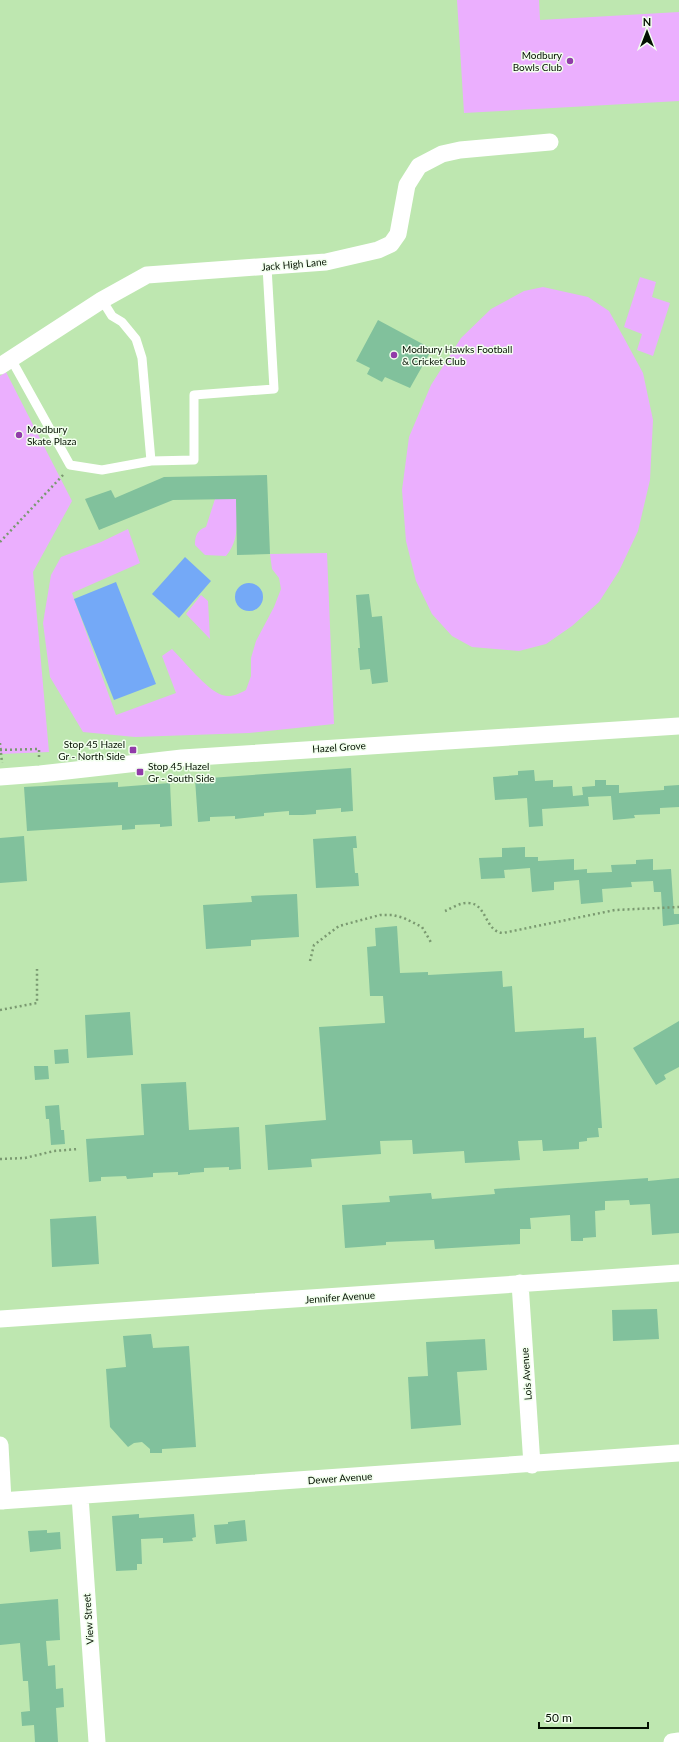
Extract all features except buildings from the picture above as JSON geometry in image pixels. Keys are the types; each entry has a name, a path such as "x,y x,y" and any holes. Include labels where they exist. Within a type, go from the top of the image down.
{"street":[{"name":"Jack High Lane","path":"5,363 102,300 147,275 326,262 378,250 391,244 400,230 407,185 419,166 442,154 460,150 550,142"},
{"name":"Hazel Grove","path":"0,777 182,758 679,726"},
{"name":"Jennifer Avenue","path":"0,1319 424,1292 520,1283 679,1273"},
{"name":"Lois Avenue","path":"520,1283 532,1465"},
{"path":"0,1445 1,1501"},
{"name":"Dewer Avenue","path":"1,1501 532,1465 679,1453"},
{"name":"View Street","path":"80,1496 97,1742"},
{"path":"672,1742 679,1742"}],"lane":[{"path":"5,363 70,465 102,470 151,461 194,460 194,395 274,388 267,267"},
{"path":"102,300 112,316 122,322 136,339 142,358 151,461"}],"path":[{"path":"0,542 60,476 76,466"},
{"path":"0,750 38,749 40,774"},
{"path":"445,911 464,904 470,903 477,905 493,929 497,933 503,933 615,910 679,907"},
{"path":"310,961 314,945 339,926 380,915 393,915 404,918 422,927 432,944"},
{"path":"0,1010 37,1003 37,969"},
{"path":"0,1159 25,1158 54,1151 78,1149"}],"shaded area":[{"name":"Modbury Bowls Club","path":"457,0 539,0 540,20 679,12 679,101 464,113"},
{"path":"640,277 656,282 652,297 670,303 653,356 637,350 642,334 624,327"},
{"path":"543,287 588,297 609,311 624,338 643,373 653,420 650,480 638,531 619,571 599,602 572,626 546,644 519,651 472,647 452,636 432,614 416,581 406,541 402,490 409,437 431,385 461,338 491,309 524,291"},
{"path":"6,372 72,501 33,572 49,752 0,754 0,376"},
{"path":"215,499 236,499 236,536 234,543 226,556 205,555 195,545 197,534 200,530 206,527"},
{"path":"128,529 140,563 72,593 116,715 176,693 162,656 172,649 196,675 216,692 228,696 246,690 251,676 251,658 256,641 274,607 281,589 279,578 272,569 270,554 327,553 334,724 249,733 135,737 83,732 50,677 43,623 51,575 61,557 101,542"},
{"path":"201,595 208,601 210,639 186,614"}],"water":[{"path":"185,557 211,581 179,618 152,594"},
{"path":"116,582 156,684 114,700 74,599"},
{"path":"249,583 259,587 263,597 259,607 249,611 239,607 235,597 239,587"}],"place":[{"name":"Modbury Bowls Club","path":"570,61"},
{"name":"Modbury Hawks Football & Cricket Club","path":"394,355"},
{"name":"Modbury Skate Plaza","path":"19,435"},
{"name":"Stop 45 Hazel Gr - North Side","path":"133,750"},
{"name":"Stop 45 Hazel Gr - South Side","path":"140,772"}]}
